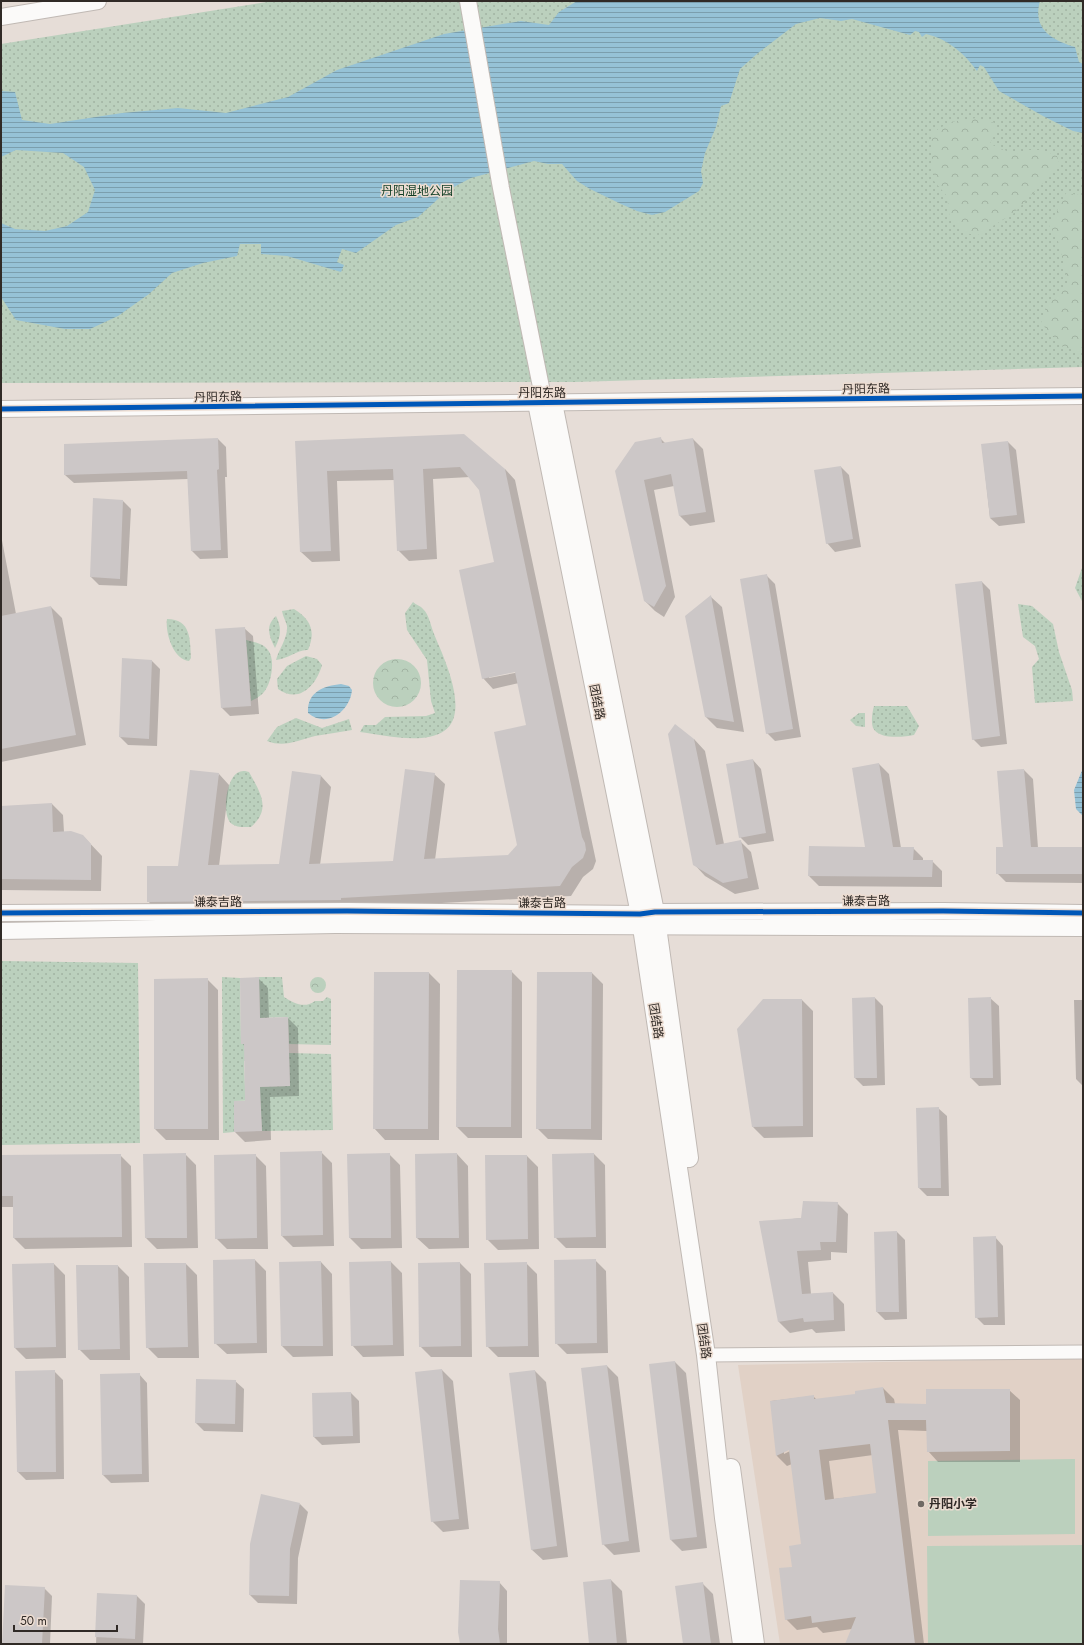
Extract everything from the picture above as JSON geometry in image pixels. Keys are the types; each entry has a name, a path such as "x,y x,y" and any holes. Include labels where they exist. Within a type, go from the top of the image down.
{"main road":[{"name":"团结路","path":"544,398 648,920 711,1355 755,1644"},
{"name":"团结路","path":"711,1355 724,1518 742,1644"}],"street":[{"path":"1,17 98,1"},
{"path":"469,5 501,188 544,398"},
{"name":"丹阳东路","path":"1,409 544,398 1083,396"},
{"name":"谦泰吉路","path":"1,913 347,911 648,920 1083,928"},
{"name":"谦泰吉路","path":"1,931 648,920 943,911 1083,913"},
{"path":"711,1355 1083,1352"}],"shaded area":[{"name":"丹阳小学","path":"1083,1358 1083,1644 780,1644 738,1365"}],"green space":[{"name":"丹阳湿地公园","path":"273,1 1083,1 1083,367 575,382 1,383 1,44"},
{"path":"977,118 995,123 995,132 990,144 1014,154 1029,150 1043,150 1057,156 1060,165 1014,213 978,235 963,233 950,220 947,196 934,181 931,149 932,133 950,122"},
{"path":"1066,193 1079,195 1083,200 1083,353 1061,346 1041,323 1047,303 1069,285 1057,237 1049,226"},
{"path":"1083,565 1083,603 1075,588"},
{"path":"413,602 422,608 427,614 448,670 455,698 455,711 452,723 444,731 425,737 403,738 360,732 364,725 376,725 385,717 426,716 435,713 431,701 427,660 407,630 405,613"},
{"path":"1018,604 1032,606 1053,624 1059,652 1072,690 1073,701 1035,703 1032,667 1039,659 1035,646 1023,637"},
{"path":"294,609 304,617 310,626 312,637 308,650 300,651 285,658 276,660 285,639 287,630 287,624 282,611"},
{"path":"276,616 280,632 279,640 275,648 271,639 269,627"},
{"path":"167,619 181,622 188,631 191,658 189,661 183,659 174,651 167,631"},
{"path":"246,640 264,646 268,650 272,660 272,672 267,688 258,698 251,701"},
{"path":"306,656 317,659 322,665 316,680 311,686 300,694 293,695 278,689 277,679 287,666"},
{"path":"392,659 402,659 411,663 417,669 420,674 420,692 411,703 402,707 392,707 383,703 377,697 373,688 373,678 377,669 383,663"},
{"path":"874,706 907,706 919,726 914,735 892,737 876,732 872,723"},
{"path":"859,713 865,713 865,727 856,726 850,720"},
{"path":"296,718 322,728 349,719 352,730 315,736 286,744 267,741 277,727"},
{"path":"239,772 249,772 257,786 262,800 261,814 251,827 241,827 232,824 227,814 226,806 226,797 231,781"},
{"path":"1,961 138,963 140,1143 1,1145"},
{"path":"222,977 240,978 241,1044 268,1043 269,1060 244,1061 245,1087 290,1086 289,1053 331,1054 333,1130 262,1131 260,1100 234,1101 234,1132 223,1133"},
{"path":"259,977 282,977 284,997 299,1004 307,1005 315,1001 323,1001 327,997 331,999 331,1045 289,1044 288,1017 260,1018"},
{"path":"318,977 324,979 326,985 324,991 318,993 312,991 310,985 312,979"},
{"path":"1075,1459 1075,1534 928,1536 928,1461"},
{"path":"1083,1545 1083,1644 928,1644 927,1546"}],"water":[{"path":"577,1 1040,1 1038,11 1041,26 1052,37 1075,47 1079,62 1083,64 1083,133 1073,131 1043,116 999,91 984,67 980,65 977,71 967,58 941,39 926,34 922,37 919,32 915,31 910,35 852,19 841,21 820,18 796,24 740,69 729,103 721,106 716,127 705,153 701,171 703,183 699,191 665,212 652,215 637,211 590,189 577,181 562,164 548,164 534,161 471,178 448,190 418,217 396,225 356,253 342,249 337,262 344,265 341,272 287,256 261,254 261,244 240,244 237,256 203,263 172,273 149,294 118,316 90,329 65,329 16,320 1,297 1,223 15,229 45,231 67,226 88,212 95,190 84,167 63,153 16,150 1,157 1,91 15,92 22,120 50,124 122,113 178,108 226,113 288,97 337,70 444,34 521,21 549,25 559,12"},
{"path":"341,684 349,686 352,690 347,705 342,711 330,718 323,719 308,713 310,700 317,691 328,686"},
{"path":"1083,768 1083,816 1076,809 1074,790"}],"building":[{"path":"464,434 505,469 582,837 585,843 586,850 583,858 572,867 560,886 341,898 341,900 147,902 147,866 178,866 190,770 219,773 208,865 279,864 292,771 321,775 309,864 393,861 405,769 435,773 424,859 508,855 517,845 494,732 526,725 515,672 482,679 459,570 494,562 479,490 460,467 423,469 427,549 397,551 393,469 327,471 331,551 300,552 295,441"},
{"path":"661,437 662,443 693,438 706,512 679,516 671,474 644,480 666,586 654,607 644,601 615,471 635,442"},
{"path":"218,438 219,469 217,470 221,550 191,551 187,471 64,475 64,444"},
{"path":"1008,441 1017,515 990,518 981,444"},
{"path":"841,466 853,539 826,544 814,470"},
{"path":"93,498 123,500 120,579 90,577"},
{"path":"767,574 793,729 766,734 740,579"},
{"path":"982,581 1000,736 972,740 955,584"},
{"path":"711,595 734,722 705,717 685,616"},
{"path":"51,606 76,735 1,749 1,616"},
{"path":"245,627 251,706 221,708 215,629"},
{"path":"122,658 152,660 149,739 119,737"},
{"path":"675,724 694,739 716,845 741,840 748,878 723,883 693,865 668,734"},
{"path":"753,759 766,833 739,838 726,764"},
{"path":"879,763 893,847 914,847 913,860 933,860 932,877 808,876 809,846 865,847 852,768"},
{"path":"1024,769 1031,847 1083,847 1083,874 996,874 996,847 1003,847 997,771"},
{"path":"52,803 53,832 71,831 83,835 91,844 91,880 1,879 1,806"},
{"path":"457,970 512,970 511,1127 456,1127"},
{"path":"374,972 429,972 428,1129 373,1129"},
{"path":"537,972 592,972 591,1129 536,1129"},
{"path":"259,977 260,1018 288,1017 290,1086 260,1087 262,1131 234,1132 234,1101 245,1101 244,1044 241,1044 240,978"},
{"path":"208,978 208,1129 154,1129 154,979"},
{"path":"875,997 877,1078 854,1078 852,998"},
{"path":"991,997 993,1078 970,1078 968,998"},
{"path":"763,999 802,999 803,1126 752,1127 737,1029"},
{"path":"939,1107 941,1188 918,1188 916,1108"},
{"path":"322,1151 323,1235 281,1236 280,1152"},
{"path":"186,1153 187,1238 145,1238 143,1154"},
{"path":"390,1153 391,1238 349,1238 347,1154"},
{"path":"457,1153 459,1238 416,1238 415,1154"},
{"path":"594,1153 596,1237 554,1238 552,1154"},
{"path":"121,1154 122,1237 13,1238 13,1196 1,1196 1,1155"},
{"path":"256,1154 257,1238 215,1239 214,1155"},
{"path":"485,1155 527,1155 528,1239 486,1240"},
{"path":"803,1201 838,1202 836,1242 820,1242 821,1250 797,1251 802,1294 833,1292 834,1320 804,1322 803,1318 778,1322 759,1221 801,1218"},
{"path":"897,1231 899,1312 876,1312 874,1232"},
{"path":"996,1236 998,1317 975,1318 973,1237"},
{"path":"255,1259 257,1343 214,1344 213,1260"},
{"path":"596,1259 597,1343 555,1344 554,1260"},
{"path":"321,1261 323,1346 281,1346 279,1262"},
{"path":"391,1261 393,1345 351,1346 349,1262"},
{"path":"460,1262 461,1346 419,1347 418,1263"},
{"path":"527,1262 528,1346 486,1347 484,1263"},
{"path":"54,1263 56,1347 14,1348 12,1264"},
{"path":"144,1263 186,1263 188,1347 146,1348"},
{"path":"76,1265 118,1265 120,1349 78,1350"},
{"path":"675,1361 697,1537 670,1540 649,1364"},
{"path":"607,1365 629,1541 602,1545 581,1368"},
{"path":"442,1369 459,1519 431,1522 415,1372"},
{"path":"55,1370 56,1472 17,1472 15,1371"},
{"path":"535,1370 557,1546 531,1550 509,1373"},
{"path":"140,1373 142,1474 102,1475 100,1374"},
{"path":"196,1379 236,1380 235,1424 195,1423"},
{"path":"883,1387 886,1403 926,1404 926,1389 1010,1389 1010,1451 927,1452 926,1420 888,1420 915,1644 845,1644 856,1617 812,1623 811,1616 785,1620 779,1568 792,1567 789,1546 801,1544 789,1450 776,1456 770,1401 814,1395 814,1399 855,1394 855,1391","holes":["870,1444 876,1493 825,1500 819,1450"]},
{"path":"351,1392 353,1436 313,1437 312,1393"},
{"path":"261,1494 300,1503 290,1549 289,1596 249,1595 250,1544"},
{"path":"611,1579 617,1644 589,1644 583,1582"},
{"path":"460,1580 500,1581 498,1629 500,1644 460,1644 458,1632"},
{"path":"703,1582 711,1644 683,1644 675,1586"},
{"path":"5,1585 45,1587 42,1644 2,1644"},
{"path":"97,1593 137,1595 135,1639 95,1637"}],"cycle path":[{"path":"1,409 1083,396"},
{"path":"1,913 347,911 640,914 655,912 943,911 1083,913"}],"place":[{"name":"丹阳小学","path":"921,1504"}]}
